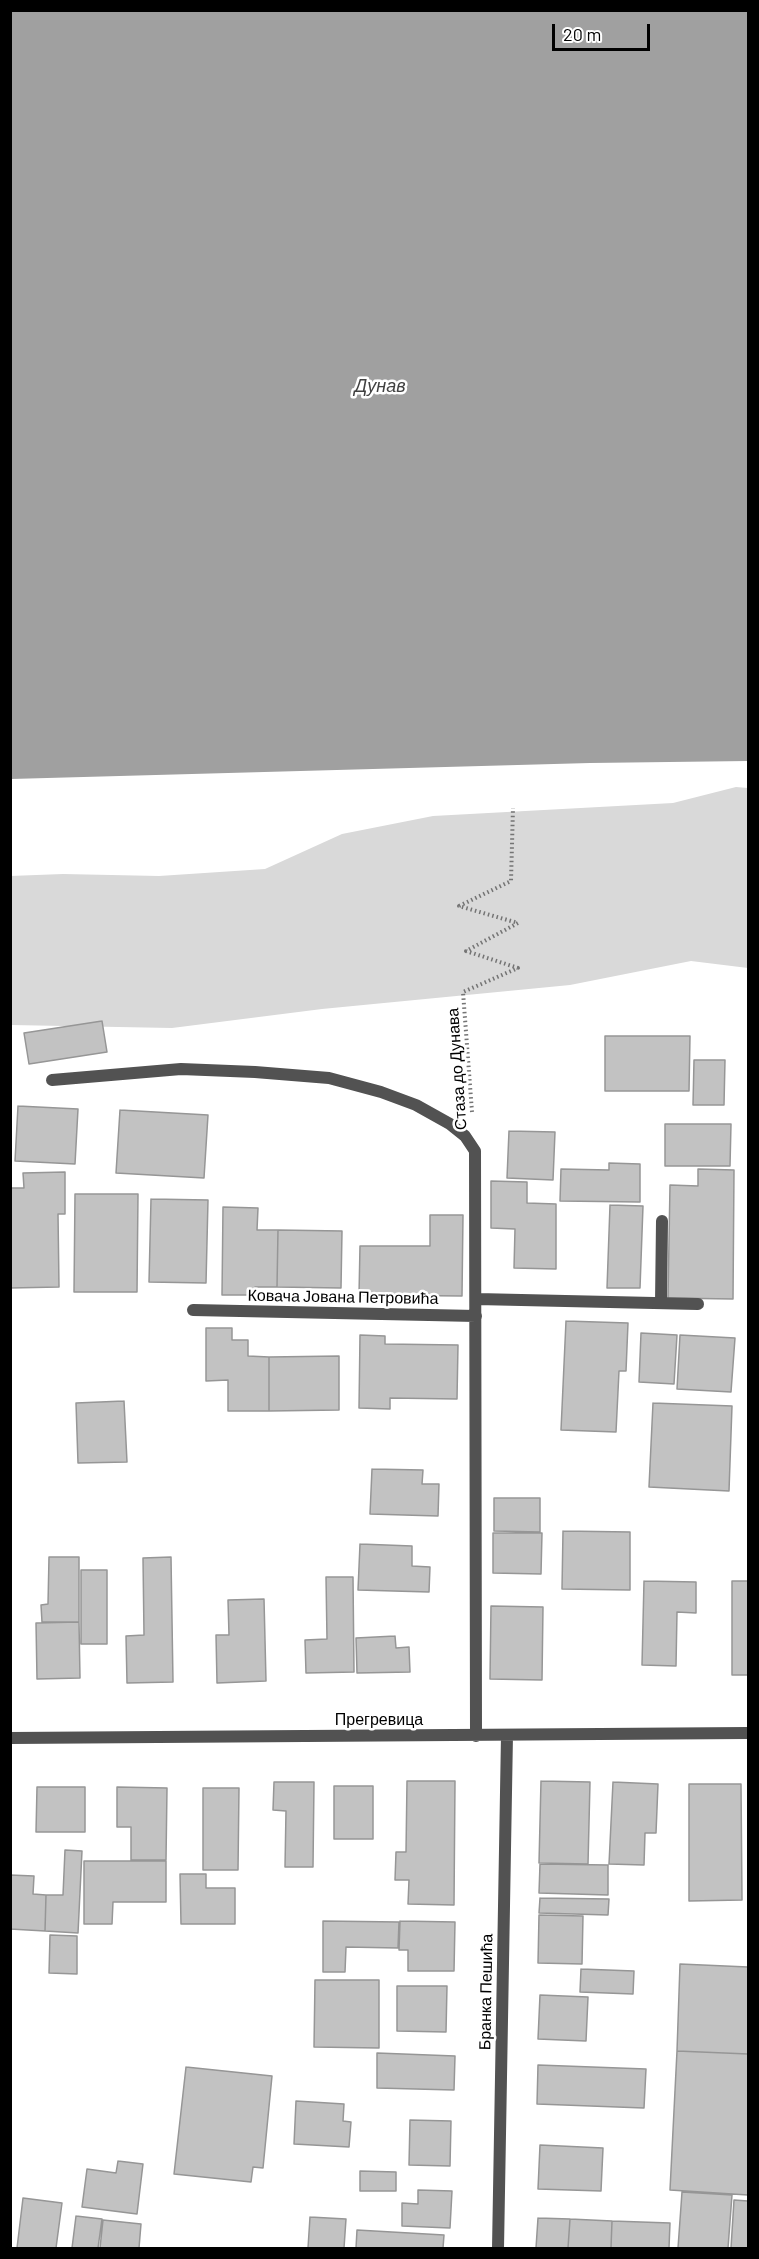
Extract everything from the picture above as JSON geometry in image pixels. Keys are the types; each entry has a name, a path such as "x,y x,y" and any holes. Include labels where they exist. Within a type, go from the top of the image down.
{"street":[{"path":"52,1080 181,1069 329,1078 381,1092 416,1105 450,1124 465,1136 475,1151 476,1736"},
{"path":"661,1303 662,1221"},
{"path":"477,1299 698,1304"},
{"name":"Ковача Јована Петровића","path":"193,1310 476,1316"},
{"name":"Прегревица","path":"10,1738 748,1733"},
{"name":"Бранка Пешића","path":"498,2248 507,1735"}],"path":[{"name":"Стаза до Дунава","path":"475,1151 463,992 518,968 466,951 518,923 459,906 511,881 513,808"}],"shaded area":[{"path":"736,787 748,788 748,968 691,961 570,985 322,1009 172,1028 11,1025 10,876 63,874 159,876 265,869 342,834 433,816 673,803"}],"water":[{"name":"Дунав","path":"10,11 748,11 748,761 590,763 11,779"}],"building":[{"path":"102,1021 107,1052 29,1064 24,1033"},
{"path":"605,1036 690,1036 689,1091 605,1091"},
{"path":"694,1060 725,1060 724,1105 693,1105"},
{"path":"18,1106 78,1109 75,1164 15,1161"},
{"path":"120,1110 208,1115 204,1178 116,1173"},
{"path":"665,1124 731,1124 730,1166 665,1166"},
{"path":"509,1131 555,1132 553,1180 507,1178"},
{"path":"609,1163 640,1164 640,1202 560,1201 561,1169 609,1170"},
{"path":"698,1169 734,1170 733,1299 668,1298 670,1185 698,1186"},
{"path":"65,1172 65,1214 58,1214 59,1287 10,1288 10,1188 24,1188 23,1173"},
{"path":"491,1181 527,1182 527,1203 556,1204 556,1269 514,1268 515,1229 491,1228"},
{"path":"75,1194 138,1194 137,1292 74,1292"},
{"path":"151,1199 208,1200 206,1283 149,1282"},
{"path":"610,1205 643,1206 640,1288 607,1288"},
{"path":"223,1207 258,1208 257,1230 278,1230 277,1287 255,1287 255,1295 222,1295"},
{"path":"430,1215 463,1215 462,1296 359,1295 360,1246 430,1246"},
{"path":"278,1230 342,1231 341,1288 277,1287"},
{"path":"566,1321 628,1323 626,1371 619,1371 616,1432 561,1430"},
{"path":"206,1328 232,1328 232,1340 248,1340 248,1356 269,1357 269,1411 228,1411 228,1380 206,1381"},
{"path":"641,1333 677,1335 674,1384 639,1382"},
{"path":"360,1335 385,1336 385,1344 458,1345 457,1399 390,1398 390,1409 359,1408"},
{"path":"680,1335 735,1338 731,1392 677,1389"},
{"path":"339,1356 339,1410 269,1411 269,1357"},
{"path":"124,1401 127,1462 78,1463 76,1403"},
{"path":"653,1403 732,1406 729,1491 649,1487"},
{"path":"372,1469 423,1470 422,1484 439,1484 438,1516 370,1514"},
{"path":"494,1498 540,1498 540,1532 494,1531"},
{"path":"563,1531 630,1532 630,1590 562,1589"},
{"path":"493,1533 542,1533 541,1574 493,1573"},
{"path":"360,1544 412,1546 412,1566 430,1567 429,1592 358,1590"},
{"path":"49,1557 79,1557 79,1622 42,1622 41,1605 48,1604"},
{"path":"171,1557 173,1682 127,1683 126,1636 144,1635 143,1558"},
{"path":"81,1570 107,1570 107,1644 81,1644"},
{"path":"326,1577 353,1577 354,1672 306,1673 305,1640 327,1639"},
{"path":"644,1581 696,1582 696,1613 677,1612 676,1666 642,1665"},
{"path":"732,1581 748,1581 748,1675 732,1675"},
{"path":"264,1599 266,1681 217,1683 216,1635 229,1635 228,1600"},
{"path":"491,1606 543,1607 542,1680 490,1679"},
{"path":"79,1622 80,1678 37,1679 36,1623"},
{"path":"395,1636 396,1648 409,1647 410,1672 357,1673 356,1638"},
{"path":"407,1781 455,1781 454,1905 408,1904 409,1880 395,1880 396,1852 406,1852"},
{"path":"541,1781 590,1782 588,1864 539,1863"},
{"path":"274,1782 314,1782 313,1867 285,1867 286,1811 273,1810"},
{"path":"613,1782 658,1784 656,1833 645,1833 644,1865 609,1864"},
{"path":"689,1784 741,1784 742,1900 689,1901"},
{"path":"334,1786 373,1786 373,1839 334,1839"},
{"path":"37,1787 85,1787 85,1832 36,1832"},
{"path":"117,1787 167,1788 166,1860 131,1860 131,1827 117,1827"},
{"path":"203,1788 239,1788 238,1870 203,1870"},
{"path":"65,1850 82,1851 78,1933 45,1931 46,1895 63,1895"},
{"path":"84,1861 166,1861 166,1902 113,1902 112,1924 84,1924"},
{"path":"540,1864 608,1865 608,1895 539,1893"},
{"path":"180,1874 206,1874 206,1888 235,1888 235,1924 181,1924"},
{"path":"10,1875 34,1876 33,1894 46,1895 45,1931 10,1929"},
{"path":"540,1898 609,1899 608,1915 539,1913"},
{"path":"539,1915 583,1916 582,1964 538,1963"},
{"path":"323,1921 399,1922 398,1948 346,1947 345,1972 323,1972"},
{"path":"400,1921 455,1922 454,1971 408,1971 408,1950 399,1950"},
{"path":"50,1935 77,1936 77,1974 49,1973"},
{"path":"680,1964 748,1967 748,2054 677,2051"},
{"path":"581,1969 634,1971 633,1994 580,1992"},
{"path":"315,1980 379,1980 379,2048 314,2047"},
{"path":"397,1986 447,1986 446,2032 397,2031"},
{"path":"540,1995 588,1997 586,2041 538,2039"},
{"path":"677,2051 748,2054 748,2195 670,2190"},
{"path":"377,2053 455,2056 454,2090 377,2088"},
{"path":"538,2065 646,2069 644,2108 537,2104"},
{"path":"186,2067 272,2076 263,2168 253,2167 251,2182 174,2174"},
{"path":"296,2101 344,2104 343,2121 351,2122 349,2147 294,2144"},
{"path":"410,2120 451,2121 450,2166 409,2165"},
{"path":"540,2145 603,2148 601,2191 538,2189"},
{"path":"118,2161 143,2164 137,2214 82,2207 87,2169 116,2173"},
{"path":"360,2171 396,2172 396,2191 360,2191"},
{"path":"418,2190 452,2191 450,2228 402,2226 402,2203 418,2204"},
{"path":"682,2192 732,2195 728,2248 678,2248"},
{"path":"23,2198 62,2203 56,2248 17,2248"},
{"path":"734,2200 748,2201 748,2248 731,2248"},
{"path":"76,2216 102,2219 98,2248 72,2248"},
{"path":"310,2217 346,2219 344,2248 308,2248"},
{"path":"538,2218 570,2219 568,2248 536,2248"},
{"path":"570,2219 612,2221 611,2248 568,2248"},
{"path":"103,2220 141,2224 139,2248 100,2248"},
{"path":"612,2221 670,2223 669,2248 611,2248"},
{"path":"357,2230 444,2235 443,2248 356,2248"}]}
